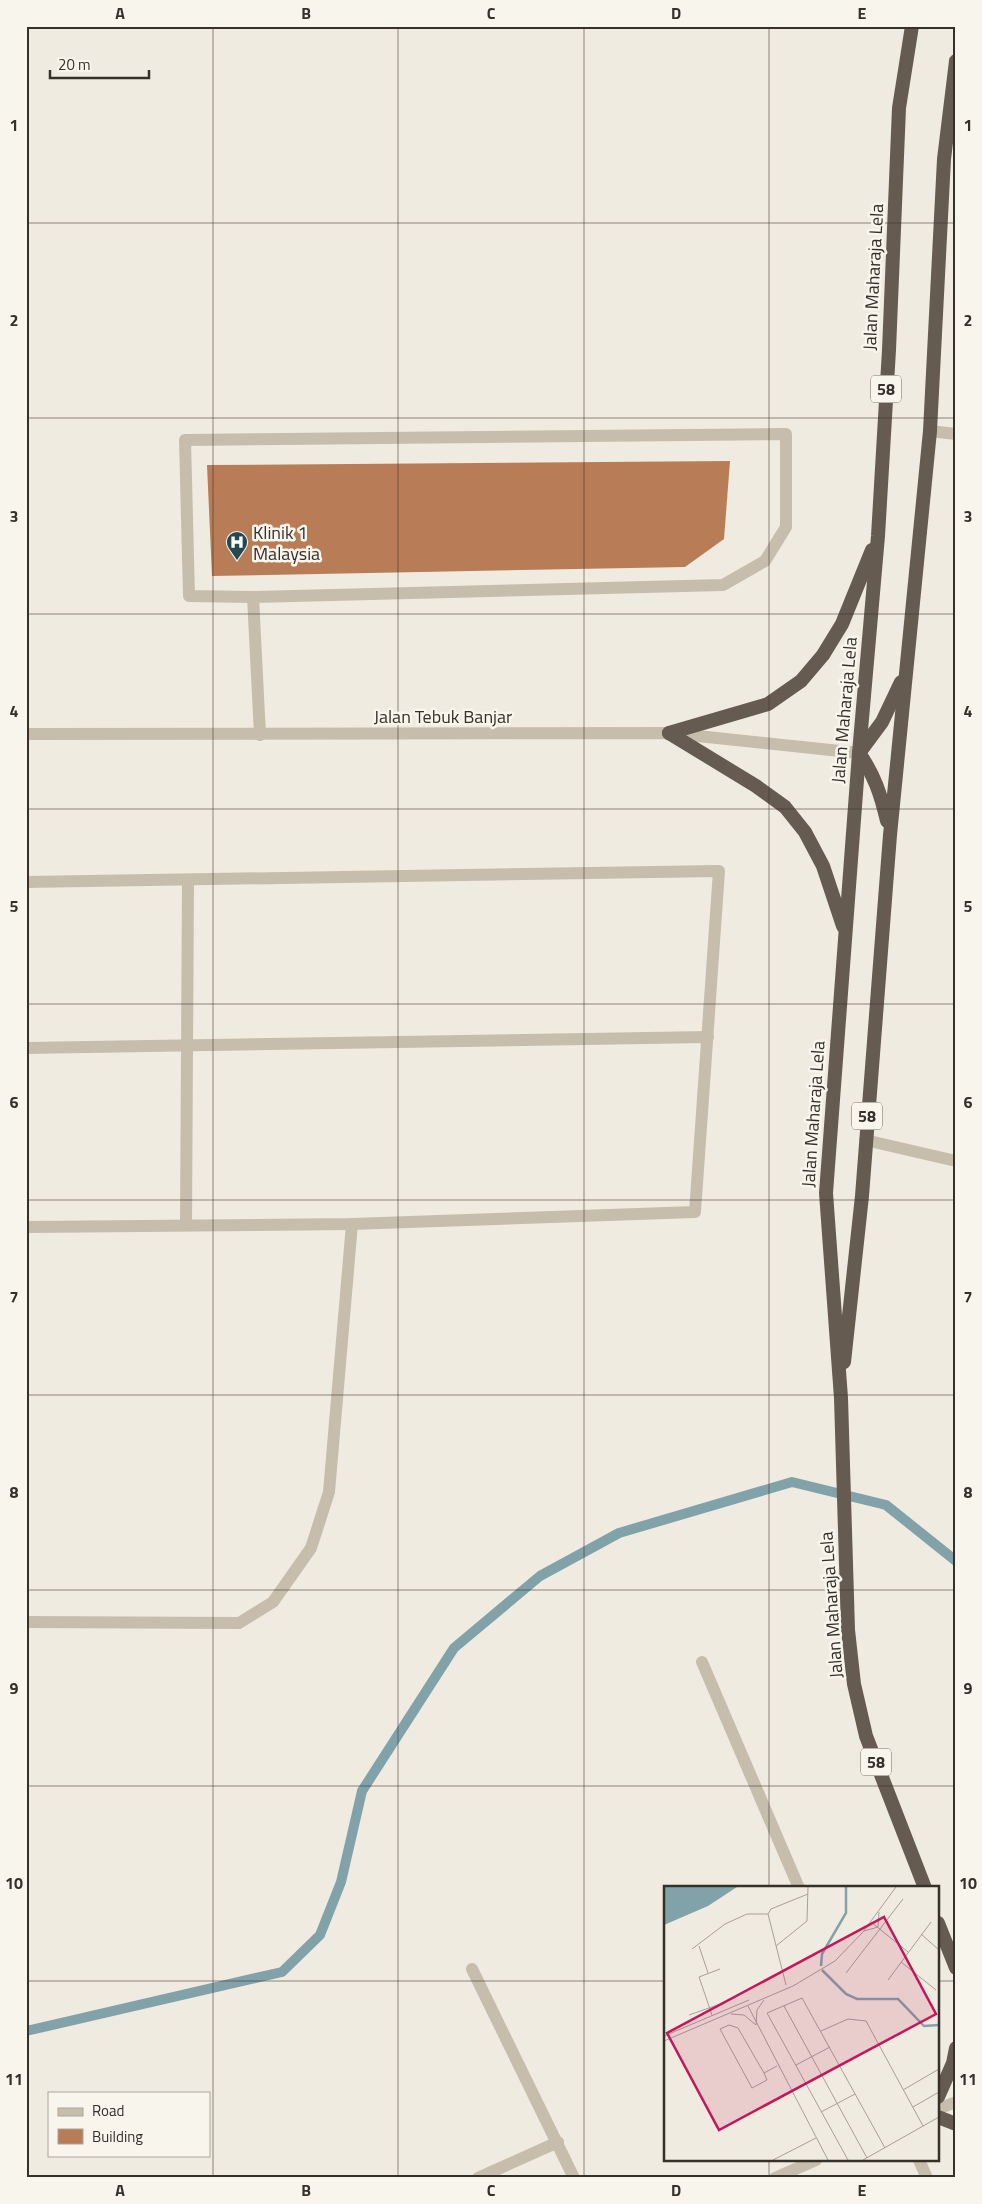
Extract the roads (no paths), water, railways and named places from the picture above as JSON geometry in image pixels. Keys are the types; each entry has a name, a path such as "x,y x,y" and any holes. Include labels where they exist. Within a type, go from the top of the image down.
{"highway":[{"name":"Jalan Maharaja Lela","path":"912,26 900,108 878,536 859,753 826,1193 841,1398 848,1630 854,1684 866,1736 924,1886"},
{"name":"Jalan Maharaja Lela","path":"841,1398 862,1196 890,834 930,431 944,159 956,62"},
{"path":"669,733 768,704 801,682 823,655 842,624 878,536"},
{"path":"890,834 878,785 870,768 859,753 882,722 905,672"},
{"path":"669,733 756,786 786,807 805,832 823,866 845,932"},
{"path":"940,1928 956,1968"},
{"path":"940,2092 953,2064 956,2048"},
{"path":"940,2117 956,2124"}],"street":[{"path":"930,431 956,434"},
{"path":"786,434 786,527 765,561 723,585 253,597 189,596 184,440 786,434"},
{"path":"253,597 260,734"},
{"name":"Jalan Tebuk Banjar","path":"26,734 669,733 859,753"},
{"path":"26,882 719,871 695,1212 352,1224 26,1227"},
{"path":"186,1225 188,880"},
{"path":"26,1048 708,1037"},
{"path":"865,1140 956,1161"},
{"path":"26,1622 239,1623 273,1602 311,1548 329,1492 352,1224"},
{"path":"702,1662 798,1886"},
{"path":"472,1969 574,2178"},
{"path":"940,2108 956,2102"},
{"path":"478,2178 558,2142"},
{"path":"775,2178 811,2162"},
{"path":"920,2162 928,2178"}],"waterway":[{"path":"26,2031 282,1972 320,1935 341,1882 362,1791 454,1648 540,1576 619,1533 792,1482 886,1505 956,1561"}],"place":[{"name":"Klinik 1 Malaysia","path":"237,561"}]}
